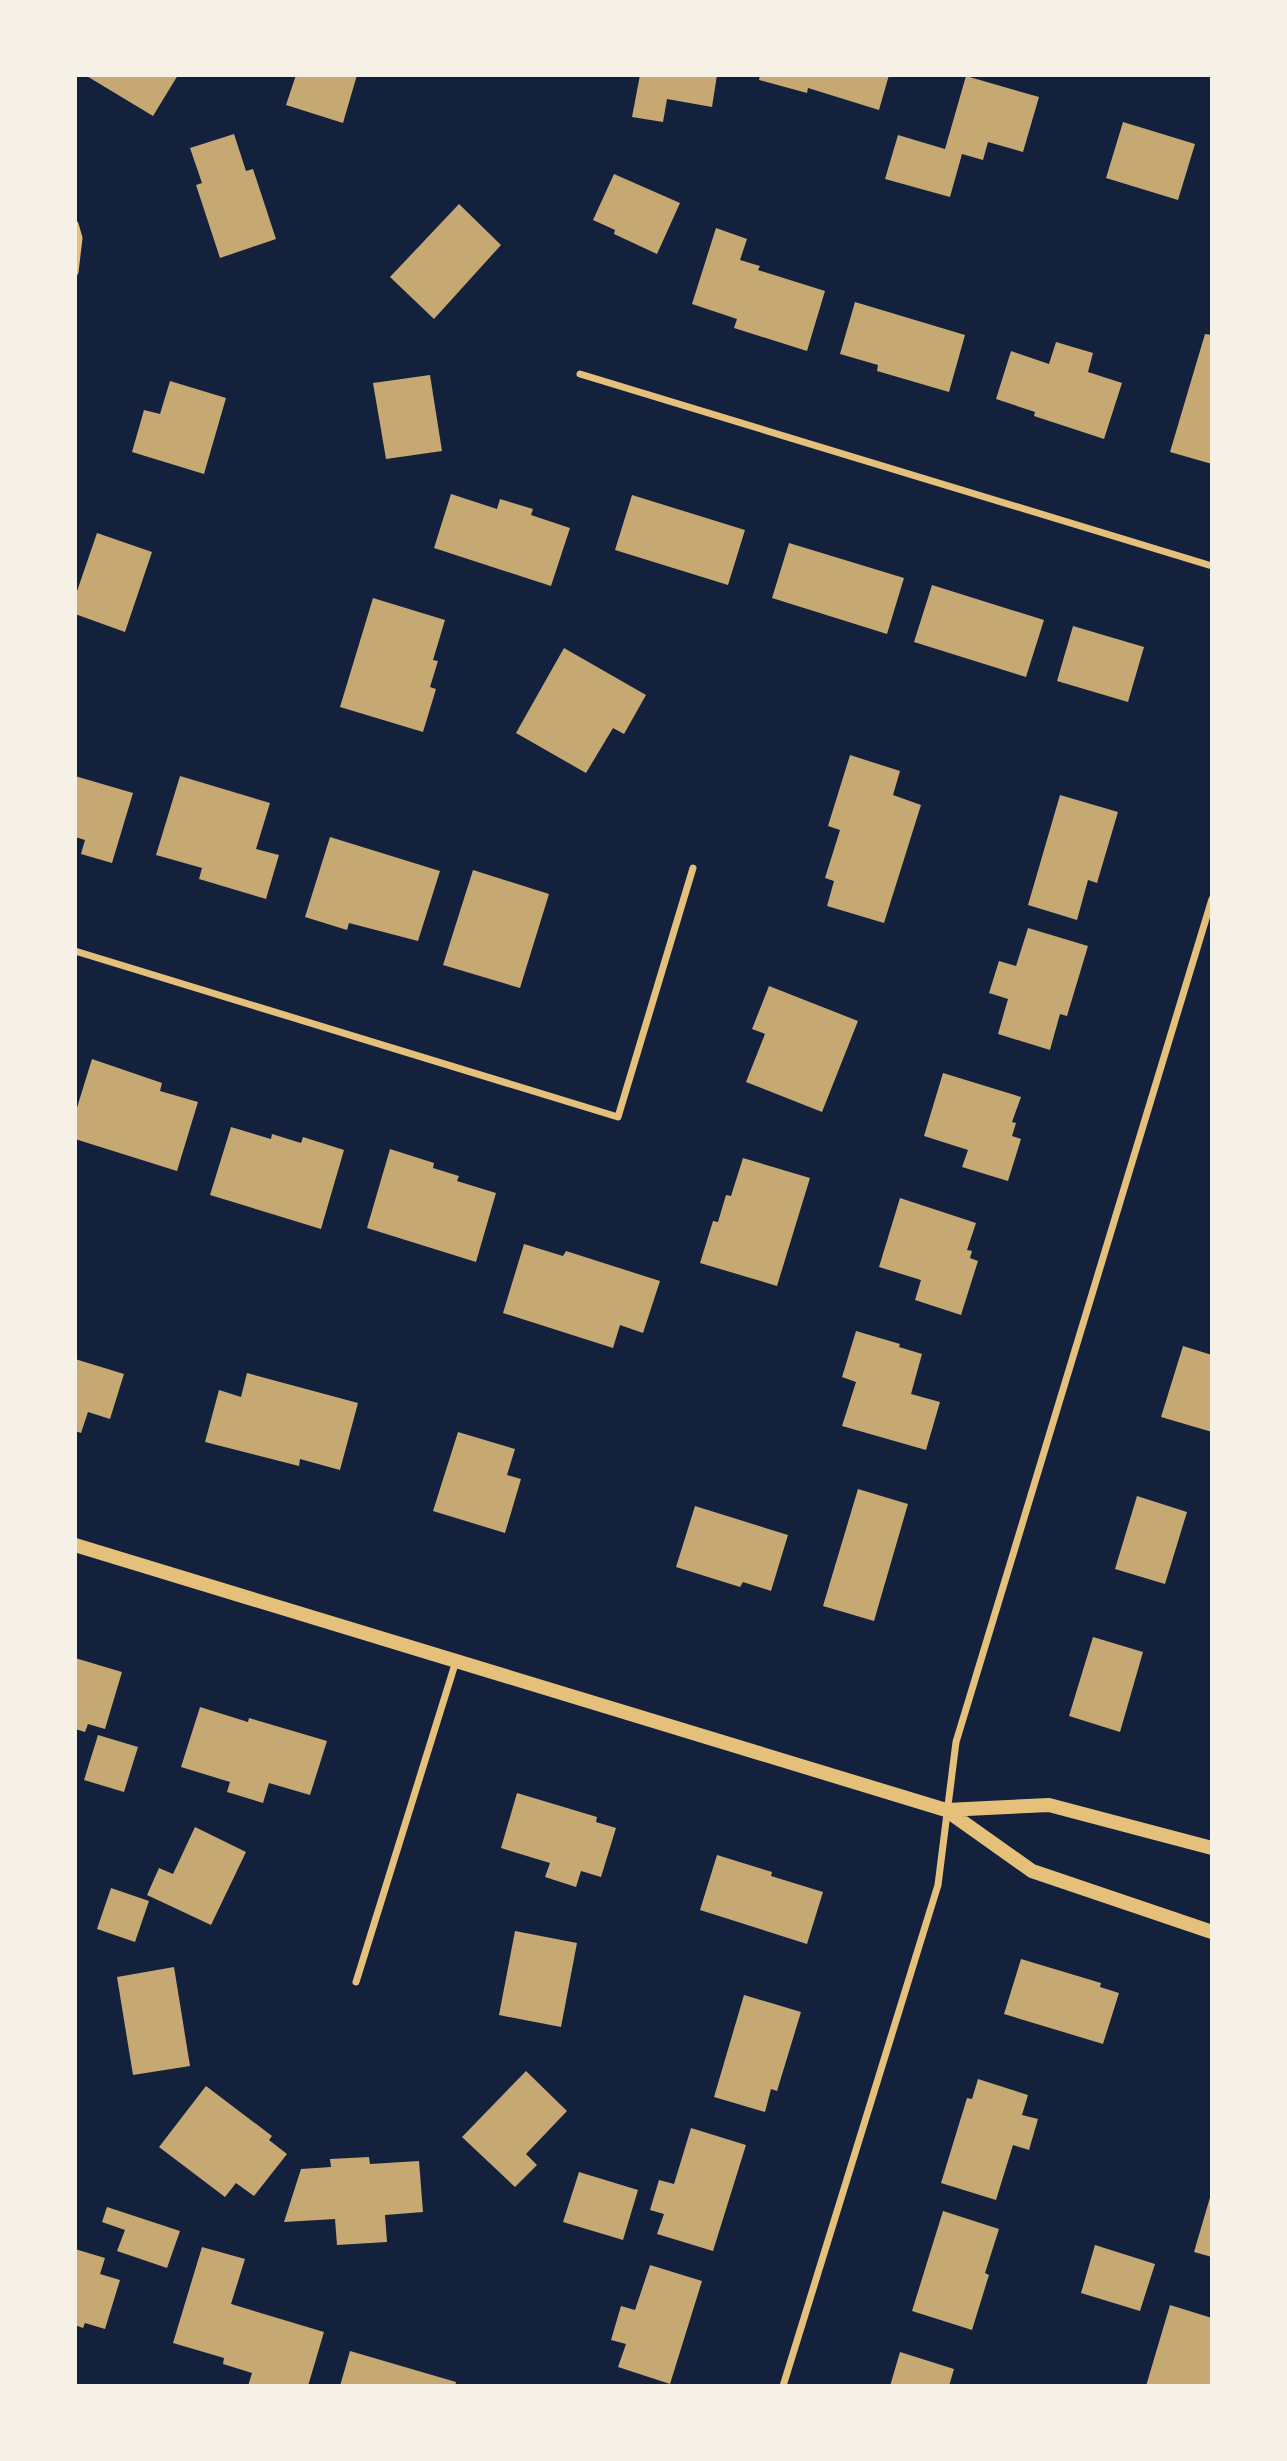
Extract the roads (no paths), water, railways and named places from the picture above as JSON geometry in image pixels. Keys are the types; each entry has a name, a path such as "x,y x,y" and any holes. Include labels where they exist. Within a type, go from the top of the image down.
{"main road":[{"path":"75,1545 946,1810 1032,1871 1212,1932"},
{"path":"946,1810 1049,1805 1212,1848"}],"street":[{"path":"75,223 79,238 75,272"},
{"path":"580,374 1212,566"},
{"path":"75,951 618,1117 693,868"},
{"path":"783,2386 938,1885 956,1742 1212,899"},
{"path":"356,1982 456,1661"}]}
